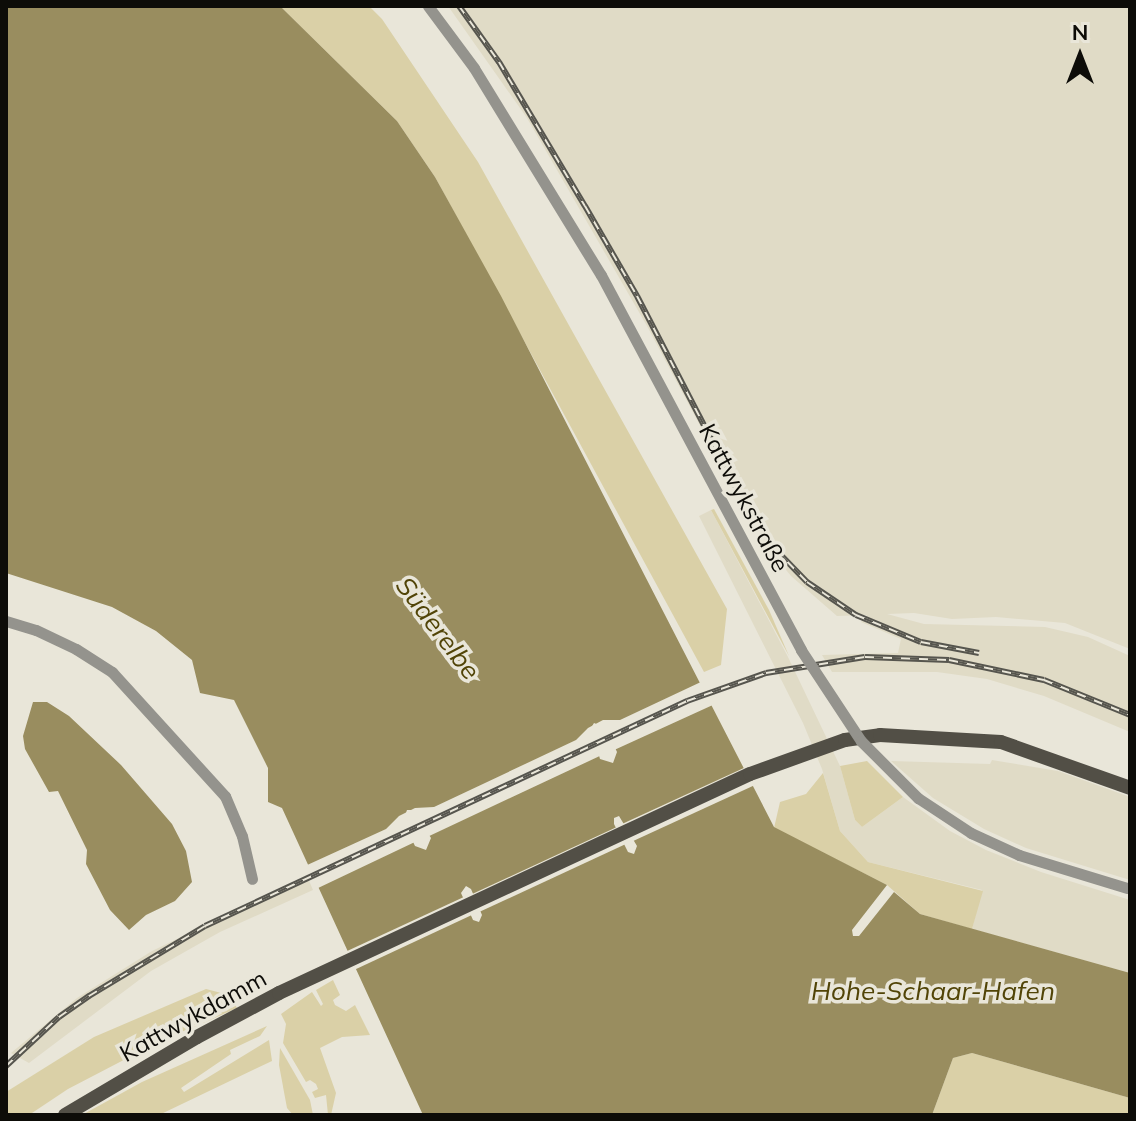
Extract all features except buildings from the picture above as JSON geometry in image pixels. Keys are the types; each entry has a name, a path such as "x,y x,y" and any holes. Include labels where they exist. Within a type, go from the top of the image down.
{"main road":[{"name":"Kattwykdamm","path":"65,1115 197,1037 346,962 750,774 802,756 840,746 955,741 979,748 1036,755 1130,788"}],"street":[{"name":"Kattwykstraße","path":"428,6 474,68 601,275 801,650 839,713 872,754 918,798 971,833 1019,855 1128,888"},
{"path":"6,621 36,630 76,649 112,672 225,796 242,836 252,879"}],"shaded area":[{"path":"280,6 369,6 382,19 478,162 727,609 721,665 704,672 435,177 397,121"},
{"path":"448,6 1130,6 1130,649 1065,623 996,617 952,619 914,613 887,614 924,624 1045,627 1088,637 1130,656 1130,732 1044,696 987,679 937,672 832,672 822,655 898,653 901,639 861,622 867,615 837,616 791,576 760,538 647,326 527,118"},
{"path":"714,509 769,610 789,656 711,510"},
{"path":"711,510 788,657 840,766 855,820 862,827 903,797 950,831 986,850 1041,872 1130,900 1130,973 972,929 982,890 868,862 840,831 822,769 803,723 699,516"},
{"path":"992,760 1058,771 1130,797 1130,880 1026,848 984,829 933,798 891,761 990,764"},
{"path":"867,761 903,797 862,827 855,820 840,766"},
{"path":"823,773 840,831 868,862 983,891 972,929 920,914 887,885 774,828 780,802 806,794"},
{"path":"307,876 313,890 220,932 151,971 29,1063 11,1053 77,998 152,951"},
{"path":"333,980 340,995 333,1000 335,1005 346,1011 355,1005 370,1035 342,1037 320,1048 336,1093 331,1115 328,1115 326,1095 315,1098 312,1092 318,1089 316,1084 310,1080 306,1082 283,1043 286,1024 281,1014 312,992 321,1006 323,1004 316,990"},
{"path":"206,989 229,995 237,1008 141,1051 68,1089 29,1115 6,1115 6,1092 94,1037"},
{"path":"267,1026 260,1036 230,1050 231,1054 181,1088 184,1092 269,1040 272,1061 159,1115 82,1115 142,1082"},
{"path":"280,1048 310,1100 313,1115 293,1115 287,1108 279,1065"},
{"path":"972,1053 1130,1098 1130,1115 932,1115 953,1058"}],"water":[{"path":"6,6 280,6 397,121 435,177 501,296 774,827 887,885 852,930 853,936 859,936 894,892 920,914 1130,973 1130,1098 972,1053 953,1058 932,1115 423,1115 282,808 268,802 268,768 234,700 200,693 192,660 156,631 112,607 6,573","holes":["594,723 606,728 617,752 613,763 600,759 591,728","407,810 413,810 431,838 426,850 415,846 403,821","619,816 637,846 634,854 628,852 614,818","466,886 471,889 482,915 479,922 473,920 461,893"]},
{"path":"33,702 47,702 69,716 121,765 172,824 186,851 192,882 175,901 146,915 129,930 110,910 86,864 87,850 58,791 49,792 25,749 23,736"}],"pier":[{"path":"703,681 715,704 612,751 603,730 596,727 594,735 604,754 425,838 416,817 409,814 407,820 417,841 316,889 305,866 386,829 399,816 415,808 434,807 576,740 588,728 603,720 620,720"},
{"path":"746,767 755,785 631,842 622,824"},
{"path":"619,826 628,843 477,913 470,895"},
{"path":"466,896 474,914 354,970 345,952"}],"railway":[{"path":"459,6 499,62 585,206 637,296 740,495 775,549 807,582 856,615 921,642 979,653"},
{"path":"6,1066 59,1017 205,926 687,701 766,673 865,657 949,660 1044,680 1130,715"}],"water label":[{"name":"Süderelbe","path":"438,628"},
{"name":"Hohe-Schaar-Hafen","path":"933,991"}]}
